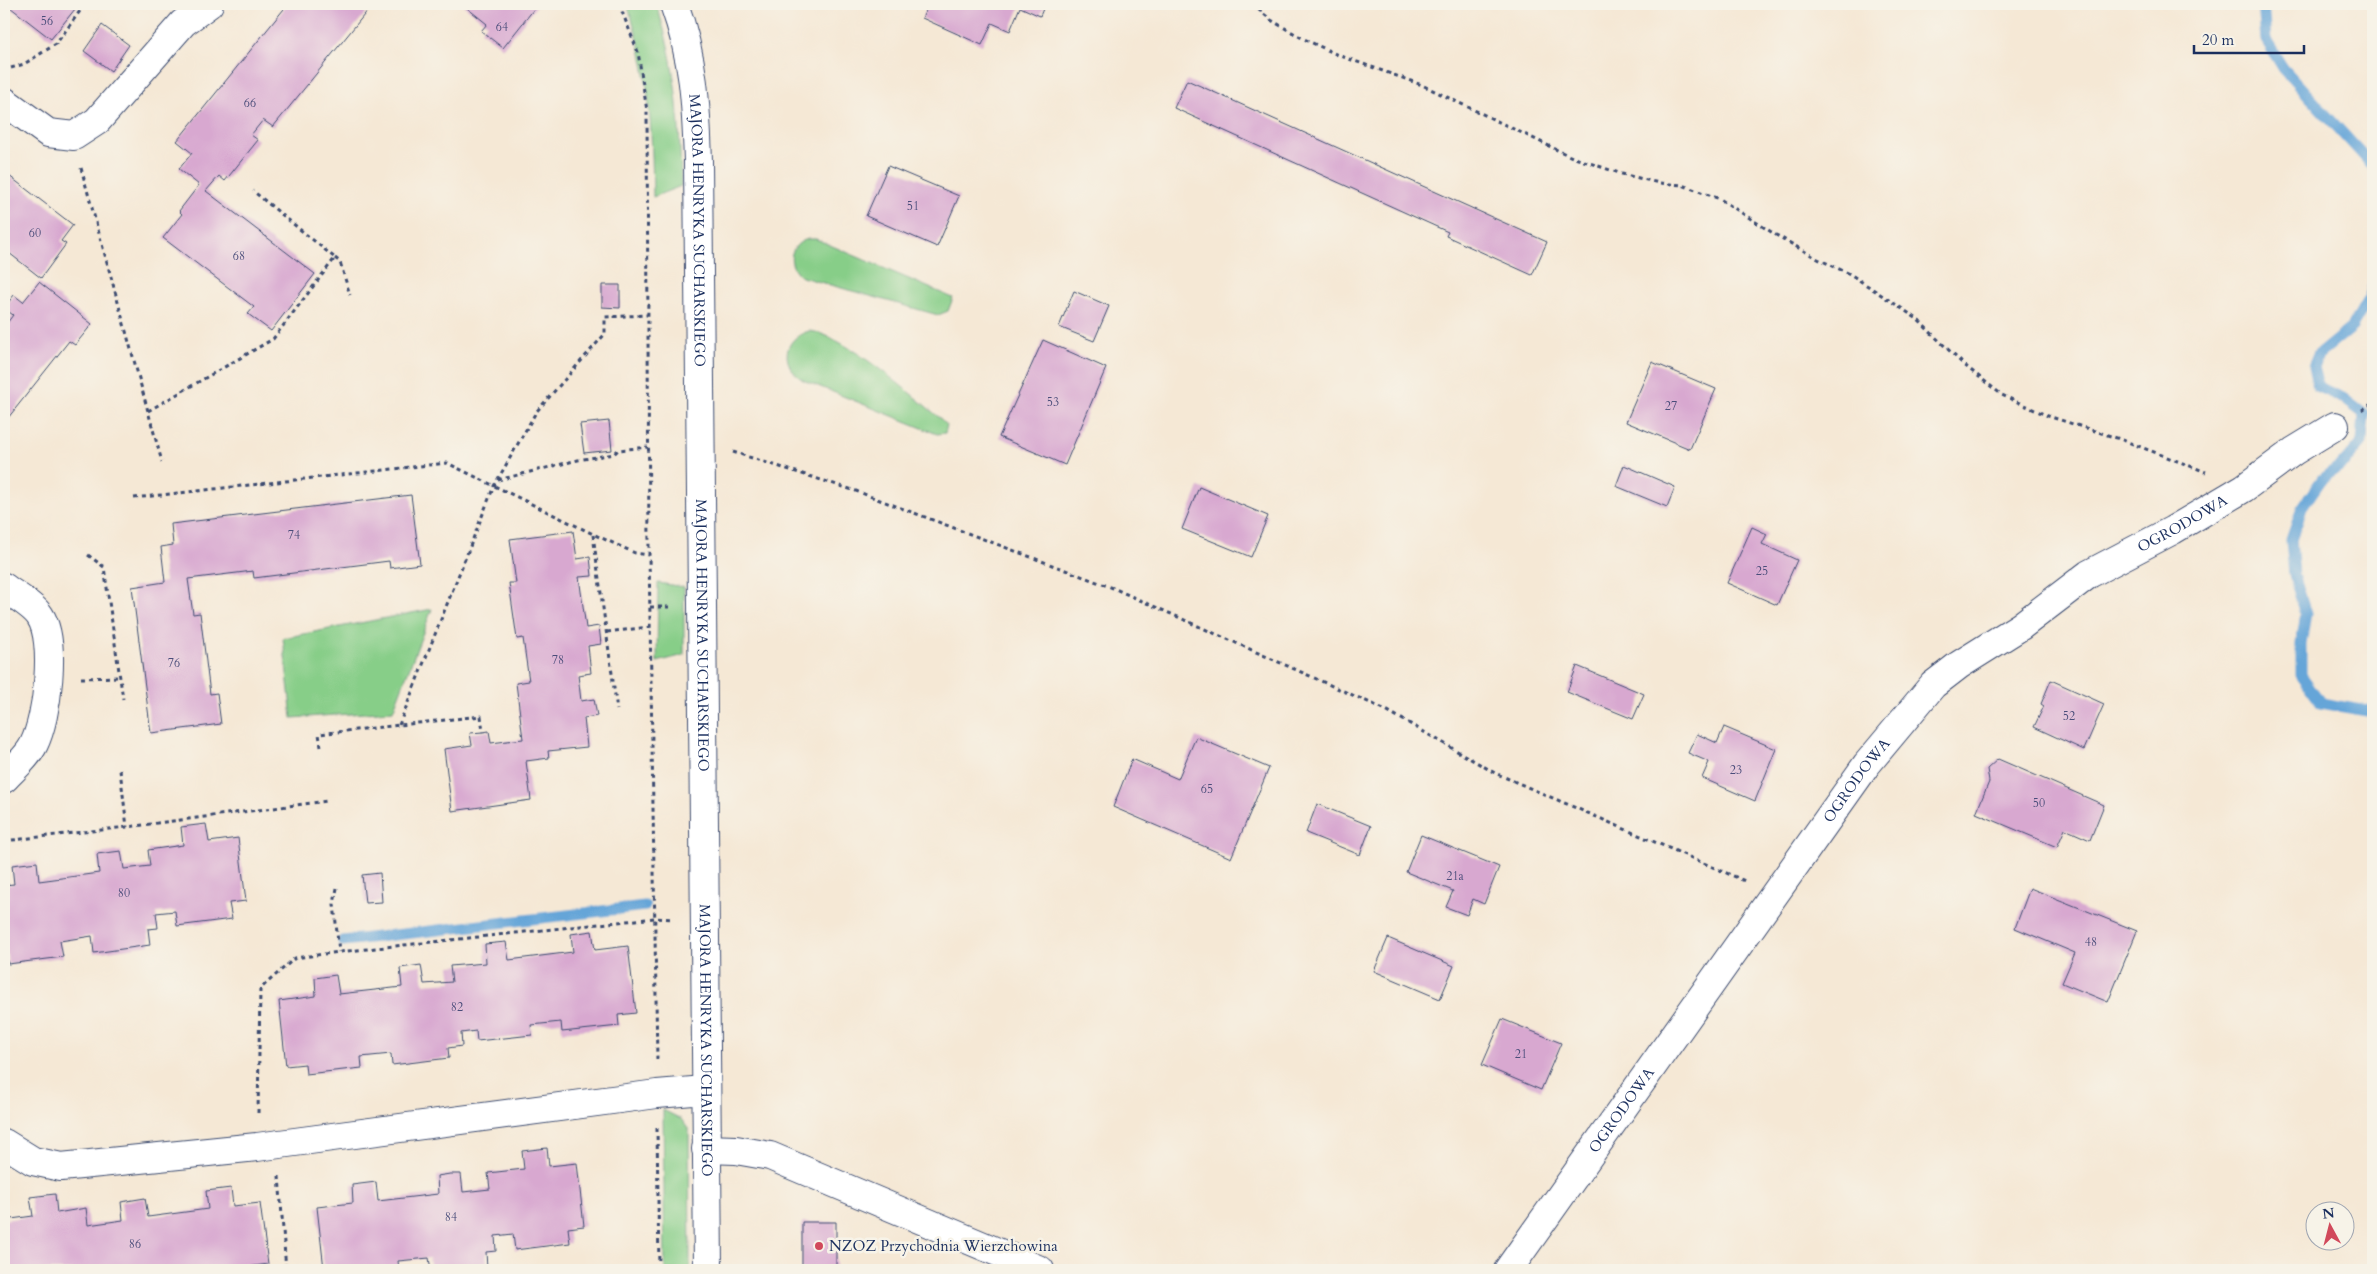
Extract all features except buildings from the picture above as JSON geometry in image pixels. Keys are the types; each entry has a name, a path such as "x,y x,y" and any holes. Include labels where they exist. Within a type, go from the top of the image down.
{"street":[{"path":"4,101 48,133 74,136 97,121 183,23 209,4"},
{"name":"MAJORA HENRYKA SUCHARSKIEGO","path":"681,6 696,107 708,1270"},
{"name":"OGRODOWA","path":"1508,1270 1867,764 1933,685 1960,665 2022,626 2089,574 2173,530 2244,488 2294,451 2336,426"},
{"path":"4,587 40,615 47,633 48,678 46,709 33,747 4,779"},
{"path":"4,1143 32,1161 61,1166 267,1146 657,1094 705,1090"},
{"path":"706,1149 736,1150 770,1156 1040,1270"}],"path":[{"path":"4,70 24,64 56,44 85,4"},
{"path":"620,4 638,52 647,111 649,555 659,1270"},
{"path":"1252,4 1271,20 1309,42 1338,55 1422,84 1572,158 1622,174 1659,183 1682,185 1720,198 1776,236 1850,274 1916,318 1963,364 2002,395 2048,416 2120,439 2244,488"},
{"path":"74,136 162,462"},
{"path":"253,191 340,262 350,295"},
{"path":"148,411 273,338 335,258"},
{"path":"399,725 494,486 536,412 605,334 605,317 647,315"},
{"path":"699,442 856,492 1113,588 1386,710 1495,773 1775,893"},
{"path":"498,480 578,460 614,454 618,450 648,447"},
{"path":"134,498 447,463 593,534 635,552 649,555"},
{"path":"593,534 617,710"},
{"path":"88,555 104,567 123,699"},
{"path":"607,632 650,627"},
{"path":"48,678 120,677"},
{"path":"321,747 319,734 481,716 483,732"},
{"path":"120,770 127,827"},
{"path":"4,841 327,801"},
{"path":"337,888 334,904 340,952"},
{"path":"286,1270 267,1146 260,989 295,958 655,918 704,920"}],"green space":[{"path":"627,4 656,4 669,49 673,71 680,140 681,186 653,197 652,148 645,76 635,28"},
{"path":"808,239 816,239 953,298 948,311 938,315 802,277 793,267 791,256 796,246"},
{"path":"809,331 823,334 840,343 878,368 942,420 947,425 945,433 937,434 803,380 790,367 787,353 793,340"},
{"path":"658,583 684,587 684,655 657,662"},
{"path":"432,609 393,711 292,718 283,638"},
{"path":"663,1110 681,1119 689,1130 690,1270 665,1270"}],"waterway":[{"path":"2263,4 2266,40 2283,68 2373,166"},
{"path":"2373,286 2370,296 2352,327 2318,355 2313,367 2318,387 2343,398 2364,414 2362,442 2345,462 2322,479 2302,508 2291,540 2294,575 2306,614 2301,644 2301,675 2321,703 2367,711 2373,708"},
{"path":"343,941 645,906"}],"place":[{"name":"NZOZ Przychodnia Wierzchowina","path":"819,1246"}]}
